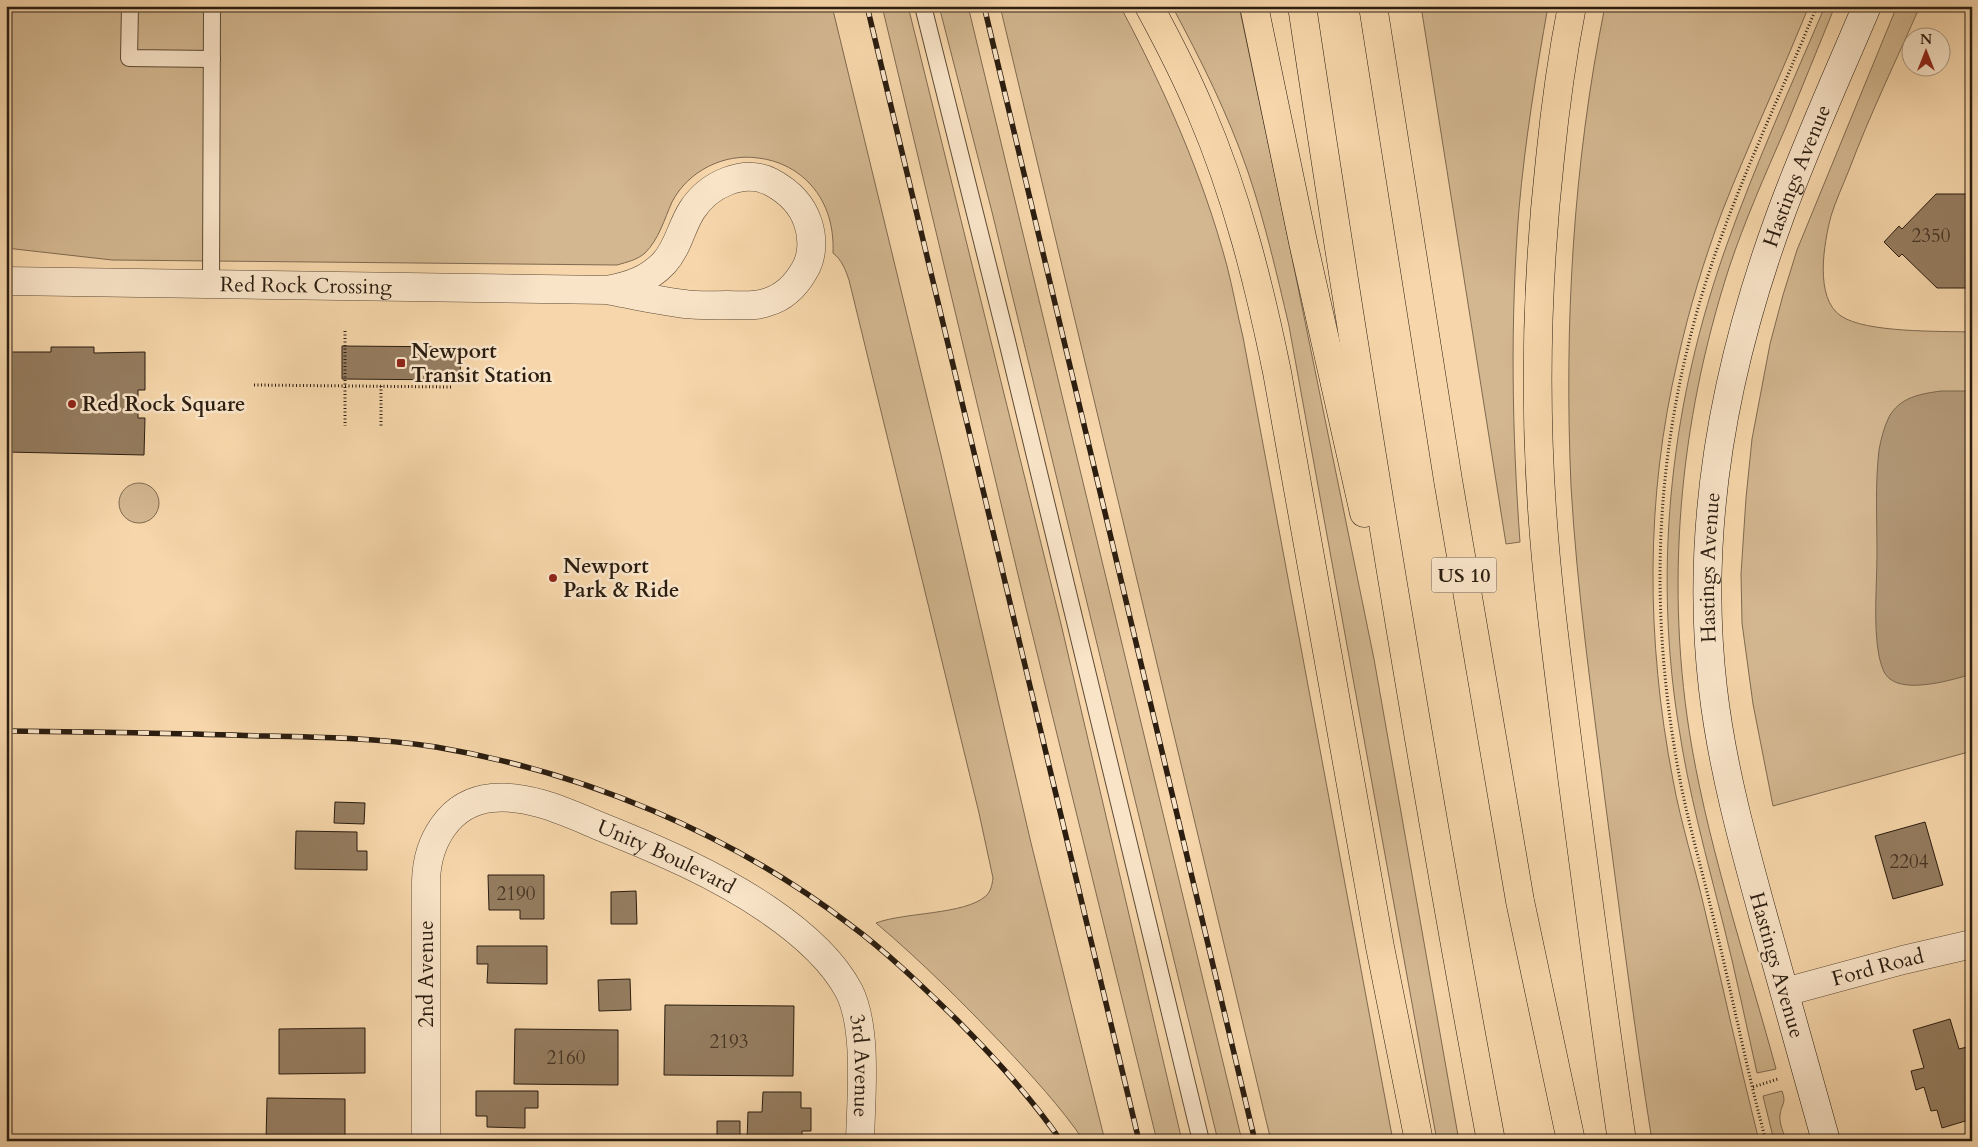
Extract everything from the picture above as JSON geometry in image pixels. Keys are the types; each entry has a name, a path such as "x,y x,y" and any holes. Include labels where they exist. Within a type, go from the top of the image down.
{"highway":[{"path":"1149,6 1202,114 1229,187 1256,278 1277,372 1380,947 1419,1141"},
{"path":"1254,6 1303,242 1424,775"},
{"path":"1302,6 1328,181 1424,775 1491,1141"},
{"name":"US 10","path":"1373,6 1445,461 1520,901 1571,1141"},
{"path":"1572,6 1557,92 1541,264 1537,386 1539,459 1546,558 1561,691 1603,1017 1622,1141"}],"street":[{"name":"Hastings Avenue","path":"1826,1141 1742,837 1722,750 1708,636 1709,527 1721,429 1733,373 1753,297 1787,197 1867,6"},
{"name":"Red Rock Crossing","path":"6,281 607,290 686,304 752,305 767,303 780,297 798,280 808,264 812,247 808,222 798,204 782,188 760,179 734,179 714,188 698,201 675,247 664,263 652,274 630,285 607,290"},
{"name":"Unity Boulevard","path":"452,816 470,804 481,800 510,798 559,810 629,838 738,891 767,909 821,954 842,978 849,992"},
{"name":"2nd Avenue","path":"426,1141 426,870 429,854 436,835 452,816"},
{"name":"Ford Road","path":"1784,992 1903,960 1972,944"},
{"name":"3rd Avenue","path":"849,992 857,1017 860,1040 860,1141"}],"lane":[{"path":"130,6 129,58 212,60"},
{"path":"211,284 212,6"},
{"path":"923,6 1201,1141"}],"path":[{"path":"346,332 346,426"},
{"path":"254,385 451,387"},
{"path":"381,386 381,428"}],"shaded area":[{"path":"6,6 832,6 941,455 1031,843 1105,1141 1084,1141 1055,1103 1003,1045 941,982 876,923 888,919 964,907 988,894 993,878 979,813 849,280 845,268 833,253 831,226 826,208 811,185 787,167 773,161 758,158 732,158 708,166 687,181 679,191 650,248 635,259 617,265 112,260 6,248"},
{"path":"882,6 908,6 1061,624 1182,1141 1157,1141 1026,608"},
{"path":"939,6 968,6 1242,1141 1218,1141 992,212"},
{"path":"1000,6 1120,6 1167,101 1206,199 1227,266 1243,337 1393,1141 1271,1141"},
{"path":"1172,6 1239,6 1374,659 1459,1141 1437,1141 1289,326 1270,249 1254,191 1232,129 1204,67"},
{"path":"1421,6 1548,6 1521,184 1516,251 1513,376 1520,542 1506,544"},
{"path":"1605,6 1809,6 1732,186 1697,285 1682,340 1667,411 1655,516 1654,622 1664,727 1680,813 1759,1141 1652,1141 1627,970 1581,604 1571,486 1569,426 1570,305 1578,185 1594,65"},
{"path":"1825,6 1835,6 1742,232 1729,268 1712,327 1698,386 1681,506 1678,566 1679,627 1684,688 1692,748 1709,829 1776,1069 1757,1073 1692,799 1682,748 1671,662 1667,602 1668,541 1672,482 1680,422 1707,304 1749,186"},
{"path":"1897,6 1920,6 1910,28 1900,28 1900,51 1833,210 1828,227 1824,255 1824,284 1827,297 1833,308 1841,316 1852,322 1868,326 1904,330 1972,332 1972,751 1773,806 1753,704 1742,623 1741,574 1752,439 1770,344 1797,250"},
{"path":"1941,391 1972,391 1972,674 1930,684 1908,685 1890,679 1886,674 1879,656 1877,644 1877,489 1879,450 1887,421 1899,405 1918,395"},
{"path":"143,483 150,486 156,492 159,503 158,511 150,520 143,523 135,523 128,520 120,511 119,499 122,492 131,484"},
{"path":"1782,1091 1784,1101 1780,1118 1786,1141 1774,1141 1763,1096"}],"building":[{"path":"1936,194 1972,194 1972,288 1937,288 1902,254 1899,257 1884,242 1899,226 1902,229"},
{"name":"Newport Transit Station","path":"342,346 461,347 460,380 342,379"},
{"name":"Red Rock Square","path":"51,347 94,347 94,353 145,352 145,390 138,390 138,418 145,418 144,455 6,452 6,352 51,352"},
{"path":"335,802 365,803 364,824 334,823"},
{"path":"1925,822 1943,885 1893,899 1875,836"},
{"path":"296,831 357,832 357,851 367,851 367,870 295,869"},
{"path":"488,875 544,875 544,919 520,919 520,910 489,910"},
{"path":"636,891 637,924 611,924 611,892"},
{"path":"477,946 547,946 547,984 487,983 488,964 477,964"},
{"path":"630,979 631,1010 599,1011 598,980"},
{"path":"665,1005 794,1006 793,1076 664,1075"},
{"path":"1950,1019 1959,1049 1971,1046 1972,1049 1972,1119 1942,1128 1937,1110 1931,1111 1924,1087 1916,1090 1911,1071 1924,1068 1913,1030"},
{"path":"365,1028 365,1073 279,1074 279,1029"},
{"path":"515,1029 618,1030 618,1085 514,1084"},
{"path":"476,1091 538,1091 538,1108 525,1108 525,1128 487,1127 487,1116 476,1116"},
{"path":"763,1092 801,1092 801,1108 811,1108 811,1131 802,1131 802,1141 747,1140 748,1112 762,1112"},
{"path":"267,1098 345,1099 345,1141 266,1141"},
{"path":"717,1121 740,1121 740,1141 717,1141"}],"railway":[{"path":"867,6 1139,1141"},
{"path":"984,6 1255,1141"},
{"path":"6,731 167,733 306,737 393,742 436,747 491,758 546,772 600,790 653,811 755,861 803,891 849,924 904,970 970,1033 1025,1093 1061,1141"}],"place":[{"name":"Newport Transit Station","path":"401,363"},
{"name":"Red Rock Square","path":"72,404"},
{"name":"Newport Park & Ride","path":"553,578"}]}
